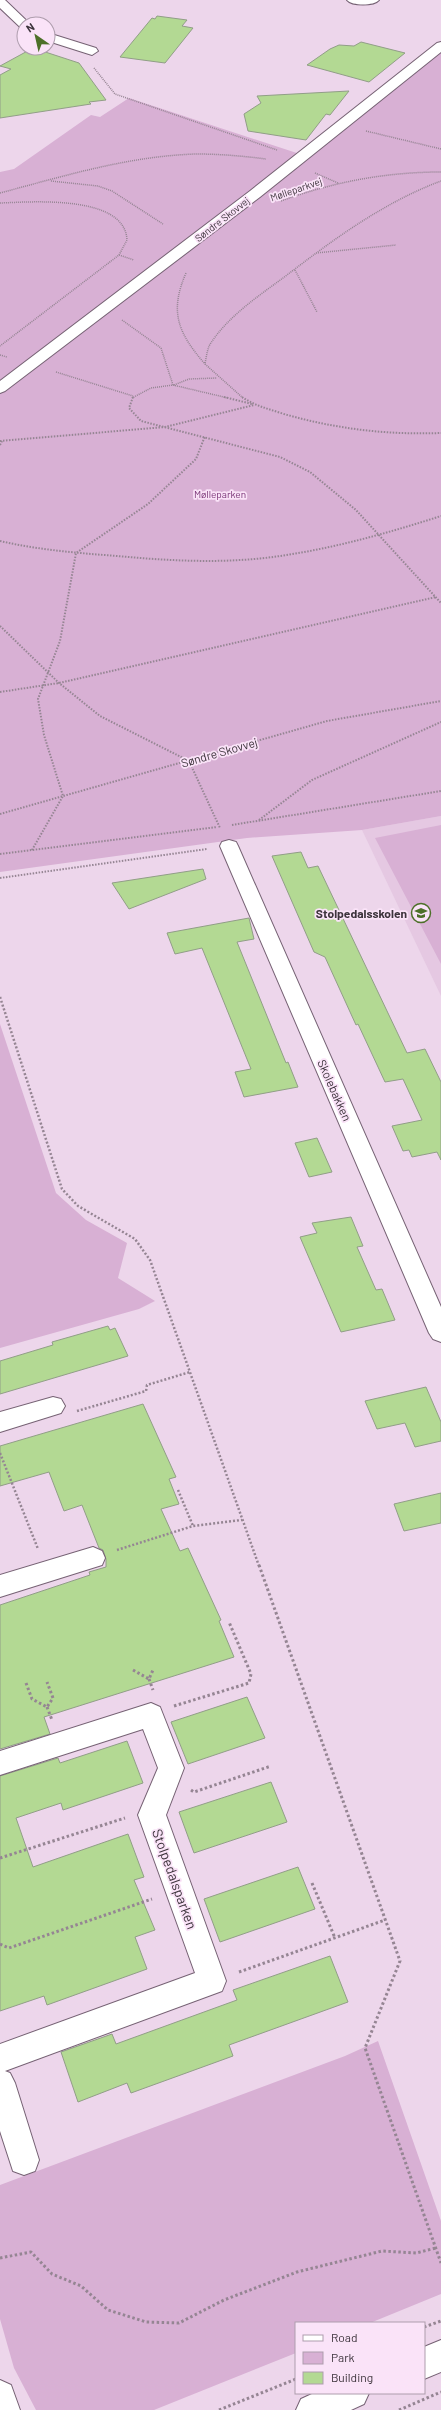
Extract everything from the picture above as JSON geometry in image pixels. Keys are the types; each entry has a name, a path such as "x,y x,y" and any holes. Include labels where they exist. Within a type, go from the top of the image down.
{"street":[{"path":"353,0 373,0"},
{"path":"0,2 16,17"},
{"path":"56,40 92,52 80,57"},
{"name":"Søndre Skovvej","path":"0,388 297,161 441,46"},
{"name":"Skolebakken","path":"229,846 441,1333"},
{"path":"0,1422 53,1406"},
{"path":"0,1586 93,1558"},
{"path":"0,1762 152,1702 171,1768 154,1808"},
{"name":"Stolpedalsparken","path":"154,1808 152,1815 212,1981"},
{"path":"0,2058 212,1981"},
{"path":"0,2083 24,2160"},
{"path":"425,2363 441,2356"},
{"path":"312,2410 351,2394"},
{"path":"0,2396 4,2410"}],"path":[{"path":"80,57 115,94 297,161"},
{"path":"342,126 441,149"},
{"path":"0,193 115,163 188,153 235,154 297,161"},
{"name":"Mølleparkvej","path":"277,202 299,194 339,183 387,176 441,172"},
{"path":"49,181 98,186 112,190 163,224"},
{"path":"205,364 209,347 223,329 240,313 315,254 382,207 404,195 441,181"},
{"path":"0,203 56,202 84,205 109,215 121,224 126,231 128,240 126,248 119,255 0,346"},
{"path":"315,254 396,245"},
{"path":"189,268 180,286 175,306 178,326 189,346 217,378 254,405"},
{"path":"295,270 317,312"},
{"path":"105,308 161,348 173,385"},
{"path":"60,373 134,396"},
{"path":"173,385 181,380 190,378 217,378"},
{"path":"441,433 387,433 342,429 305,421 254,405 173,385 151,388 134,396 129,408 141,421 205,436 280,457 310,472 356,510 441,602"},
{"path":"0,445 1,441 165,427 254,405"},
{"path":"32,850 63,796 44,735 38,699 60,641 76,553 148,504 196,459 205,436"},
{"path":"0,541 76,553 170,560 223,561 301,553 380,536 441,516"},
{"path":"0,692 59,683 436,597"},
{"path":"0,626 59,683 100,716 189,761 229,846 0,878"},
{"name":"Søndre Skovvej","path":"0,814 327,721 441,701"},
{"path":"259,820 312,780 441,722"},
{"path":"0,854 220,827 441,791"},
{"path":"0,997 62,1189 78,1206 135,1238 150,1260 400,1961 365,2048 441,2263"},
{"path":"78,1412 146,1391 146,1385 190,1372"},
{"path":"0,1453 19,1505 23,1508 46,1572"},
{"path":"178,1490 193,1526"},
{"path":"93,1558 193,1526 242,1520"},
{"path":"153,1670 149,1679 152,1702 249,1683 251,1674 229,1622"},
{"path":"133,1670 149,1679"},
{"path":"47,1682 53,1698 47,1707"},
{"path":"26,1683 32,1699 47,1707 52,1721"},
{"path":"167,1778 194,1792 271,1766"},
{"path":"0,1858 154,1808"},
{"path":"312,1883 336,1938"},
{"path":"0,1944 8,1948 179,1890"},
{"path":"212,1981 385,1920"},
{"path":"0,2258 30,2252 52,2274 81,2286 108,2310 146,2322 179,2323 224,2300 297,2272 347,2258 382,2251 416,2253 436,2248"},
{"path":"425,2327 441,2320"},
{"path":"219,2410 295,2379"},
{"path":"399,2410 441,2392"}],"shaded area":[{"name":"Stolpedalsskolen","path":"441,816 441,996 362,830"}],"green space":[{"name":"Mølleparken","path":"441,52 441,816 362,830 247,838 0,872 0,172 14,169 91,115 100,117 129,98 309,157"},
{"name":"Stolpedalsskolen","path":"441,825 441,964 375,838"},
{"path":"0,1024 56,1193 86,1220 127,1243 118,1278 155,1301 139,1309 0,1348"},
{"path":"378,2041 441,2221 441,2294 372,2322 295,2322 295,2353 154,2410 36,2410 14,2368 0,2319 0,2185 345,2056"}],"building":[{"path":"157,16 187,20 182,26 193,28 165,63 120,57 152,18 155,19"},
{"path":"361,42 405,53 369,82 307,65 330,49 339,45 354,46"},
{"path":"18,56 56,56 79,63 106,100 89,102 91,104 0,118 0,75 11,69 0,66"},
{"path":"349,91 330,115 326,114 306,140 248,131 244,114 261,103 257,96"},
{"path":"301,852 308,868 318,866 407,1053 425,1049 441,1082 441,1160 437,1152 412,1157 409,1150 403,1151 392,1126 422,1120 403,1079 385,1082 358,1024 356,1025 325,957 314,952 272,856"},
{"path":"203,869 206,879 129,909 112,883"},
{"path":"249,918 254,939 237,942 286,1063 288,1062 298,1087 244,1097 235,1072 251,1069 202,948 175,954 167,933"},
{"path":"317,1138 332,1172 309,1177 295,1143"},
{"path":"351,1217 363,1246 357,1247 376,1290 382,1289 395,1320 341,1332 300,1237 317,1233 312,1223"},
{"path":"108,1326 110,1330 115,1328 128,1356 0,1394 0,1361 53,1345 52,1342"},
{"path":"426,1387 441,1422 441,1441 415,1447 405,1423 377,1429 365,1401"},
{"path":"143,1404 176,1477 169,1479 179,1504 161,1509 180,1551 188,1548 221,1620 219,1621 234,1657 44,1717 50,1734 0,1749 0,1605 90,1575 89,1572 106,1567 106,1559 103,1550 99,1548 82,1505 64,1511 49,1472 0,1486 0,1446"},
{"path":"441,1493 441,1523 404,1531 394,1504"},
{"path":"247,1697 265,1738 188,1764 171,1722"},
{"path":"127,1741 143,1783 63,1810 61,1803 16,1818 33,1867 128,1834 144,1877 134,1880 155,1930 135,1937 147,1969 47,2005 44,1996 0,2011 0,1776 58,1758 60,1763"},
{"path":"271,1782 287,1822 194,1853 179,1812"},
{"path":"298,1867 315,1909 220,1942 204,1899"},
{"path":"330,1956 348,2002 229,2045 233,2056 131,2093 127,2083 78,2102 61,2052 112,2034 116,2044 237,2000 233,1990"}],"place":[{"name":"Stolpedalsskolen","path":"421,913"}]}
